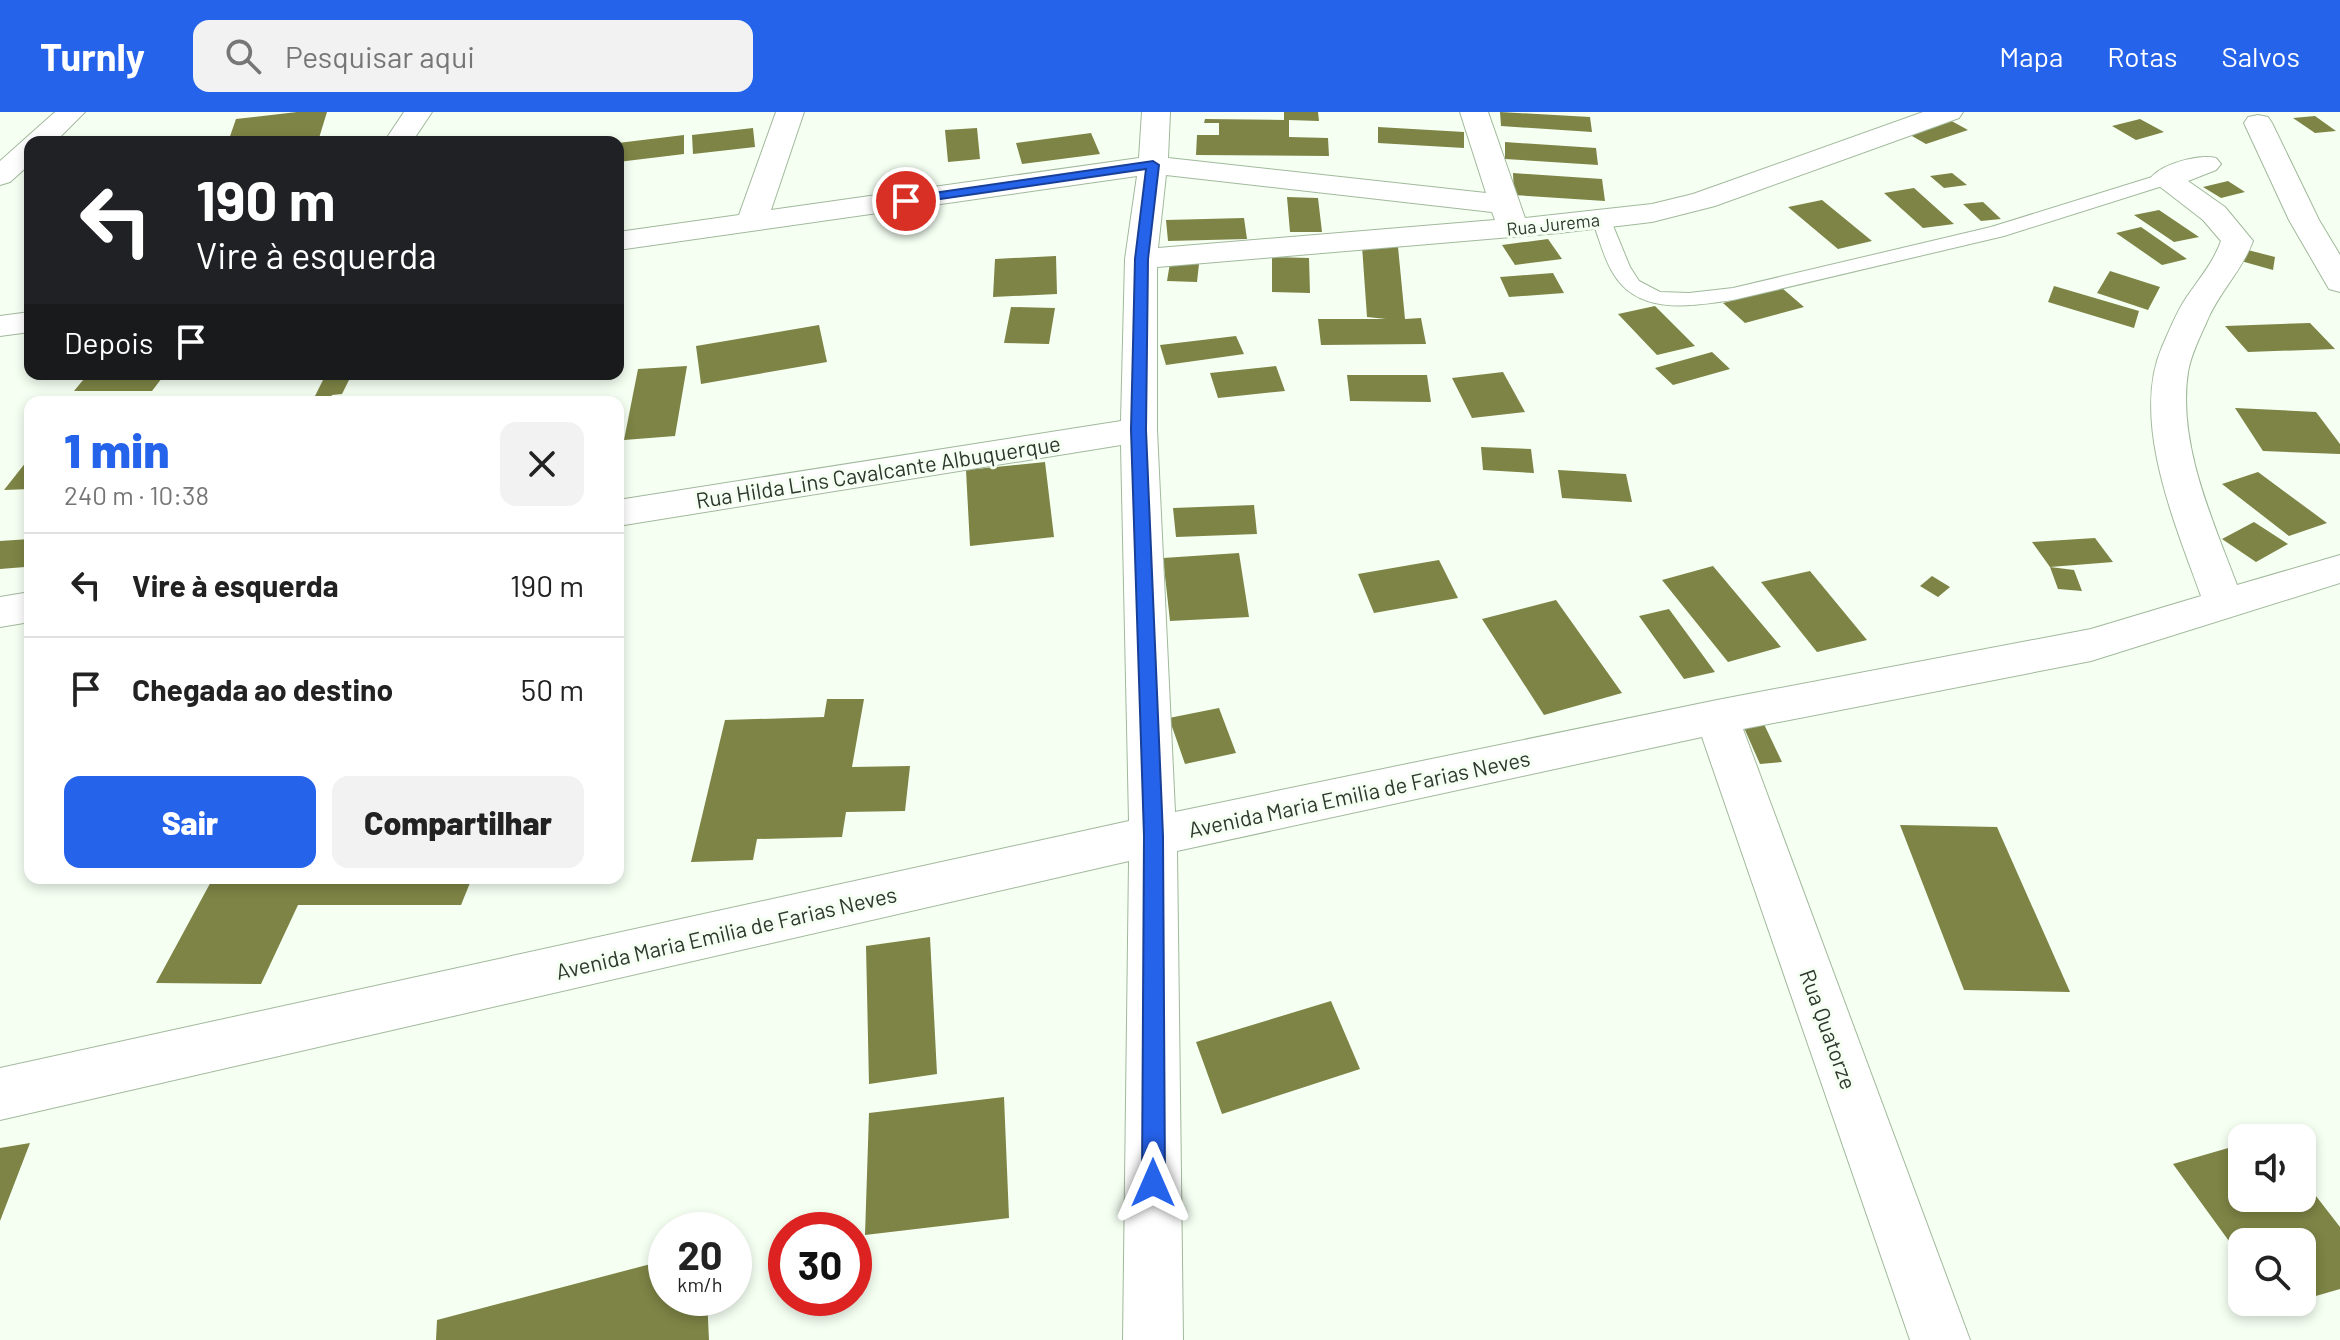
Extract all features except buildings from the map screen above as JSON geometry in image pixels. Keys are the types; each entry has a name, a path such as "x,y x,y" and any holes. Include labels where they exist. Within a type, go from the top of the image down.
{"street":[{"path":"45,136 71,112"},
{"path":"402,136 418,112"},
{"path":"751,223 790,112"},
{"path":"1153,1340 1153,836 1139,430 1141,259 1156,112"},
{"path":"624,240 1153,165 1509,216 1474,112"},
{"name":"Rua Jurema","path":"1141,259 1509,216 1602,220 1652,213 1704,200 1949,112"},
{"path":"2258,123 2304,220 2340,282"},
{"path":"0,176 24,154"},
{"path":"2165,179 2206,164"},
{"path":"2165,179 2210,209 2230,228 2237,241 2234,254 2197,305 2170,376 2171,432 2193,517 2225,606"},
{"path":"0,326 24,323"},
{"name":"Rua Hilda Lins Cavalcante Albuquerque","path":"624,512 1139,430"},
{"name":"Avenida Maria Emilia de Farias Neves","path":"0,1094 1153,836 1717,717 2091,645 2340,569"},
{"path":"0,612 24,608"},
{"name":"Rua Quatorze","path":"1717,717 1940,1340"}],"lane":[{"path":"1602,220 1624,275 1639,290 1659,298 1693,299 1733,294 1997,232 2165,179"}],"route":[{"path":"906,201 1153,165 1141,259 1139,430 1153,836 1153,1183"}]}
